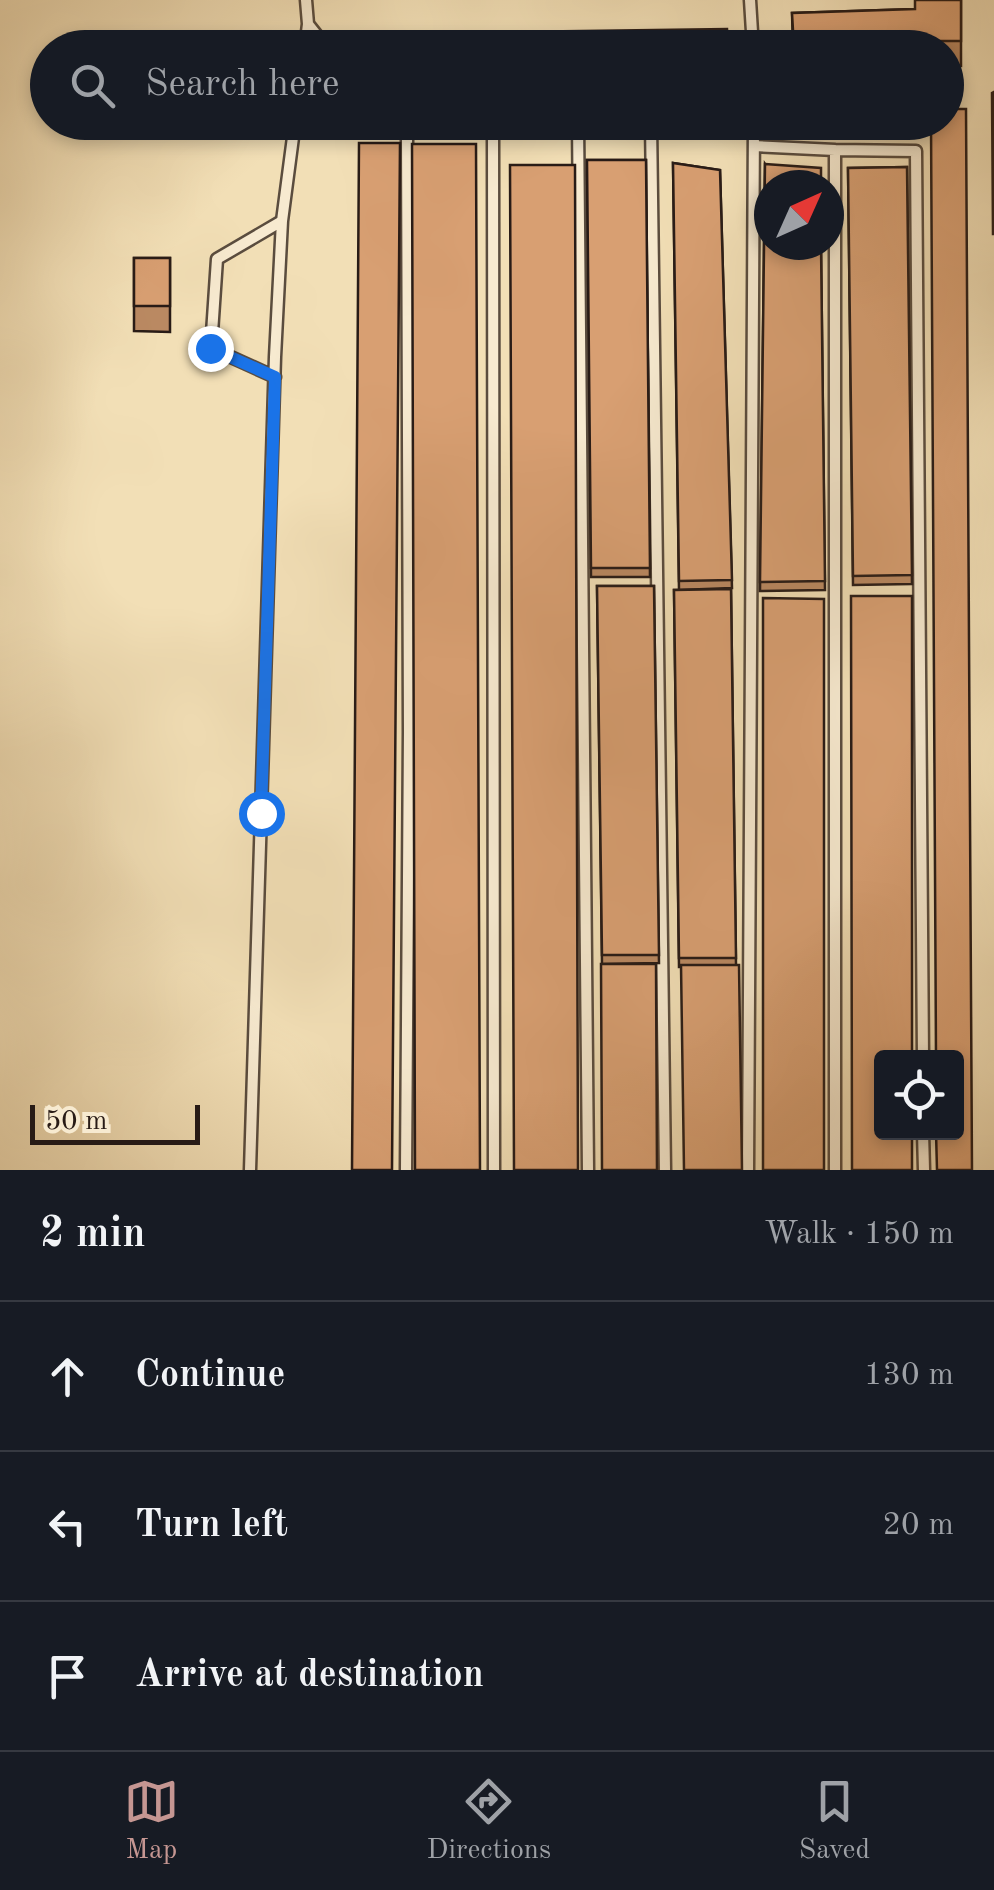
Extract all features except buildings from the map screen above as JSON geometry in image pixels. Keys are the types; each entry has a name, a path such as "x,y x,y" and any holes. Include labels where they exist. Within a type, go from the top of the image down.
{"lane":[{"path":"306,0 307,30"},
{"path":"750,0 751,30"},
{"path":"308,24 313,30"},
{"path":"250,1170 275,377 282,221 293,140"},
{"path":"406,1170 407,140"},
{"path":"494,140 494,1170"},
{"path":"578,140 588,1170"},
{"path":"651,140 666,1170"},
{"path":"748,1170 754,140"},
{"path":"754,146 916,151 923,1050"},
{"path":"835,150 835,1170"},
{"path":"275,377 210,348 217,260 282,221"},
{"path":"924,1140 924,1170"}],"route":[{"path":"210,348 275,377 261,813"}]}
